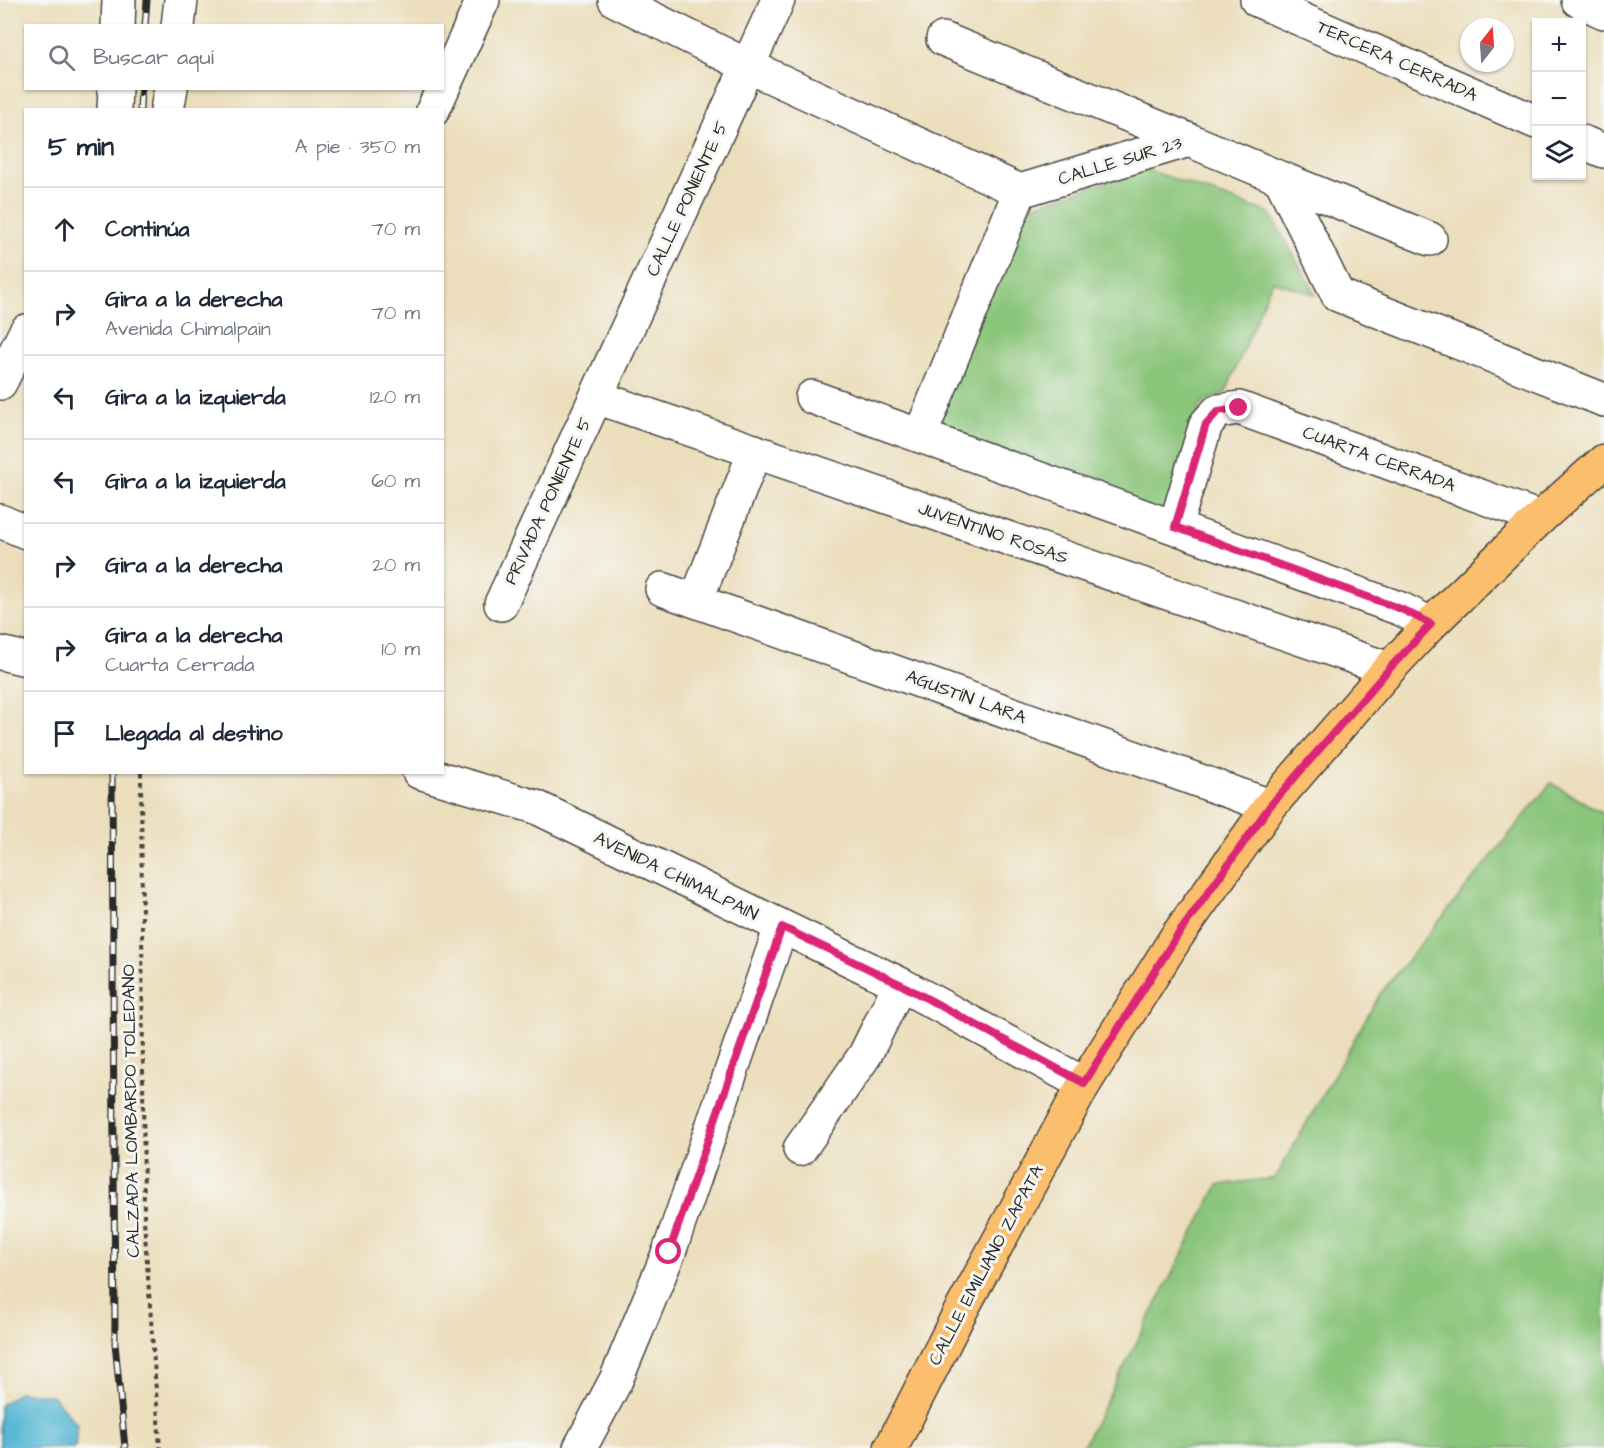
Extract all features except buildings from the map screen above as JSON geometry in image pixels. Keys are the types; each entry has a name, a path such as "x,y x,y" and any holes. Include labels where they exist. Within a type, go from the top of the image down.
{"main road":[{"name":"CALLE EMILIANO ZAPATA","path":"891,1448 957,1316 1084,1083 1177,936 1270,806 1431,624 1540,518 1604,461"}],"street":[{"path":"118,24 119,0"},
{"path":"178,24 181,0"},
{"path":"444,86 483,0"},
{"path":"615,0 748,66 1020,191 920,436"},
{"name":"CALLE PONIENTE 5","path":"596,397 778,0"},
{"name":"TERCERA CERRADA","path":"1257,0 1532,120"},
{"path":"1578,0 1604,12"},
{"path":"943,39 1190,140"},
{"path":"114,108 115,90"},
{"path":"167,108 171,90"},
{"path":"434,108 442,90"},
{"name":"CALLE SUR 23","path":"1020,191 1190,140 1430,239"},
{"path":"1586,144 1604,152"},
{"path":"1280,178 1338,295 1604,400"},
{"path":"0,383 24,336"},
{"name":"JUVENTINO ROSAS","path":"596,397 1389,669"},
{"name":"PRIVADA PONIENTE 5","path":"501,604 596,397"},
{"path":"812,397 1401,609 1431,624"},
{"name":"CUARTA CERRADA","path":"1175,527 1206,424 1218,411 1239,408 1540,518"},
{"path":"696,601 755,451"},
{"path":"0,521 24,531"},
{"name":"AGUSTÍN LARA","path":"662,589 1270,806"},
{"path":"0,653 24,659"},
{"name":"AVENIDA CHIMALPAIN","path":"426,774 536,807 900,984 1084,1083"},
{"path":"580,1448 616,1380 669,1252 782,927"},
{"path":"800,1149 865,1055 900,984"}],"path":[{"name":"CALZADA LOMBARDO TOLEDANO","path":"141,774 144,1220 160,1448"}],"green space":[{"path":"1146,169 1270,213 1316,295 1272,281 1226,392 1200,405 1167,516 932,428 1025,208"},
{"path":"1551,783 1604,814 1604,1448 1082,1448 1218,1185 1275,1178 1380,994"}],"water":[{"path":"19,1392 52,1395 77,1425 75,1448 0,1448 0,1406"}],"railway":[{"path":"145,24 147,0"},
{"path":"140,108 141,90"},
{"path":"112,774 115,1343 125,1448"}],"route":[{"path":"669,1252 782,927 900,984 1084,1083 1177,936 1270,806 1431,624 1401,609 1175,527 1206,424 1218,411 1239,408"}]}
